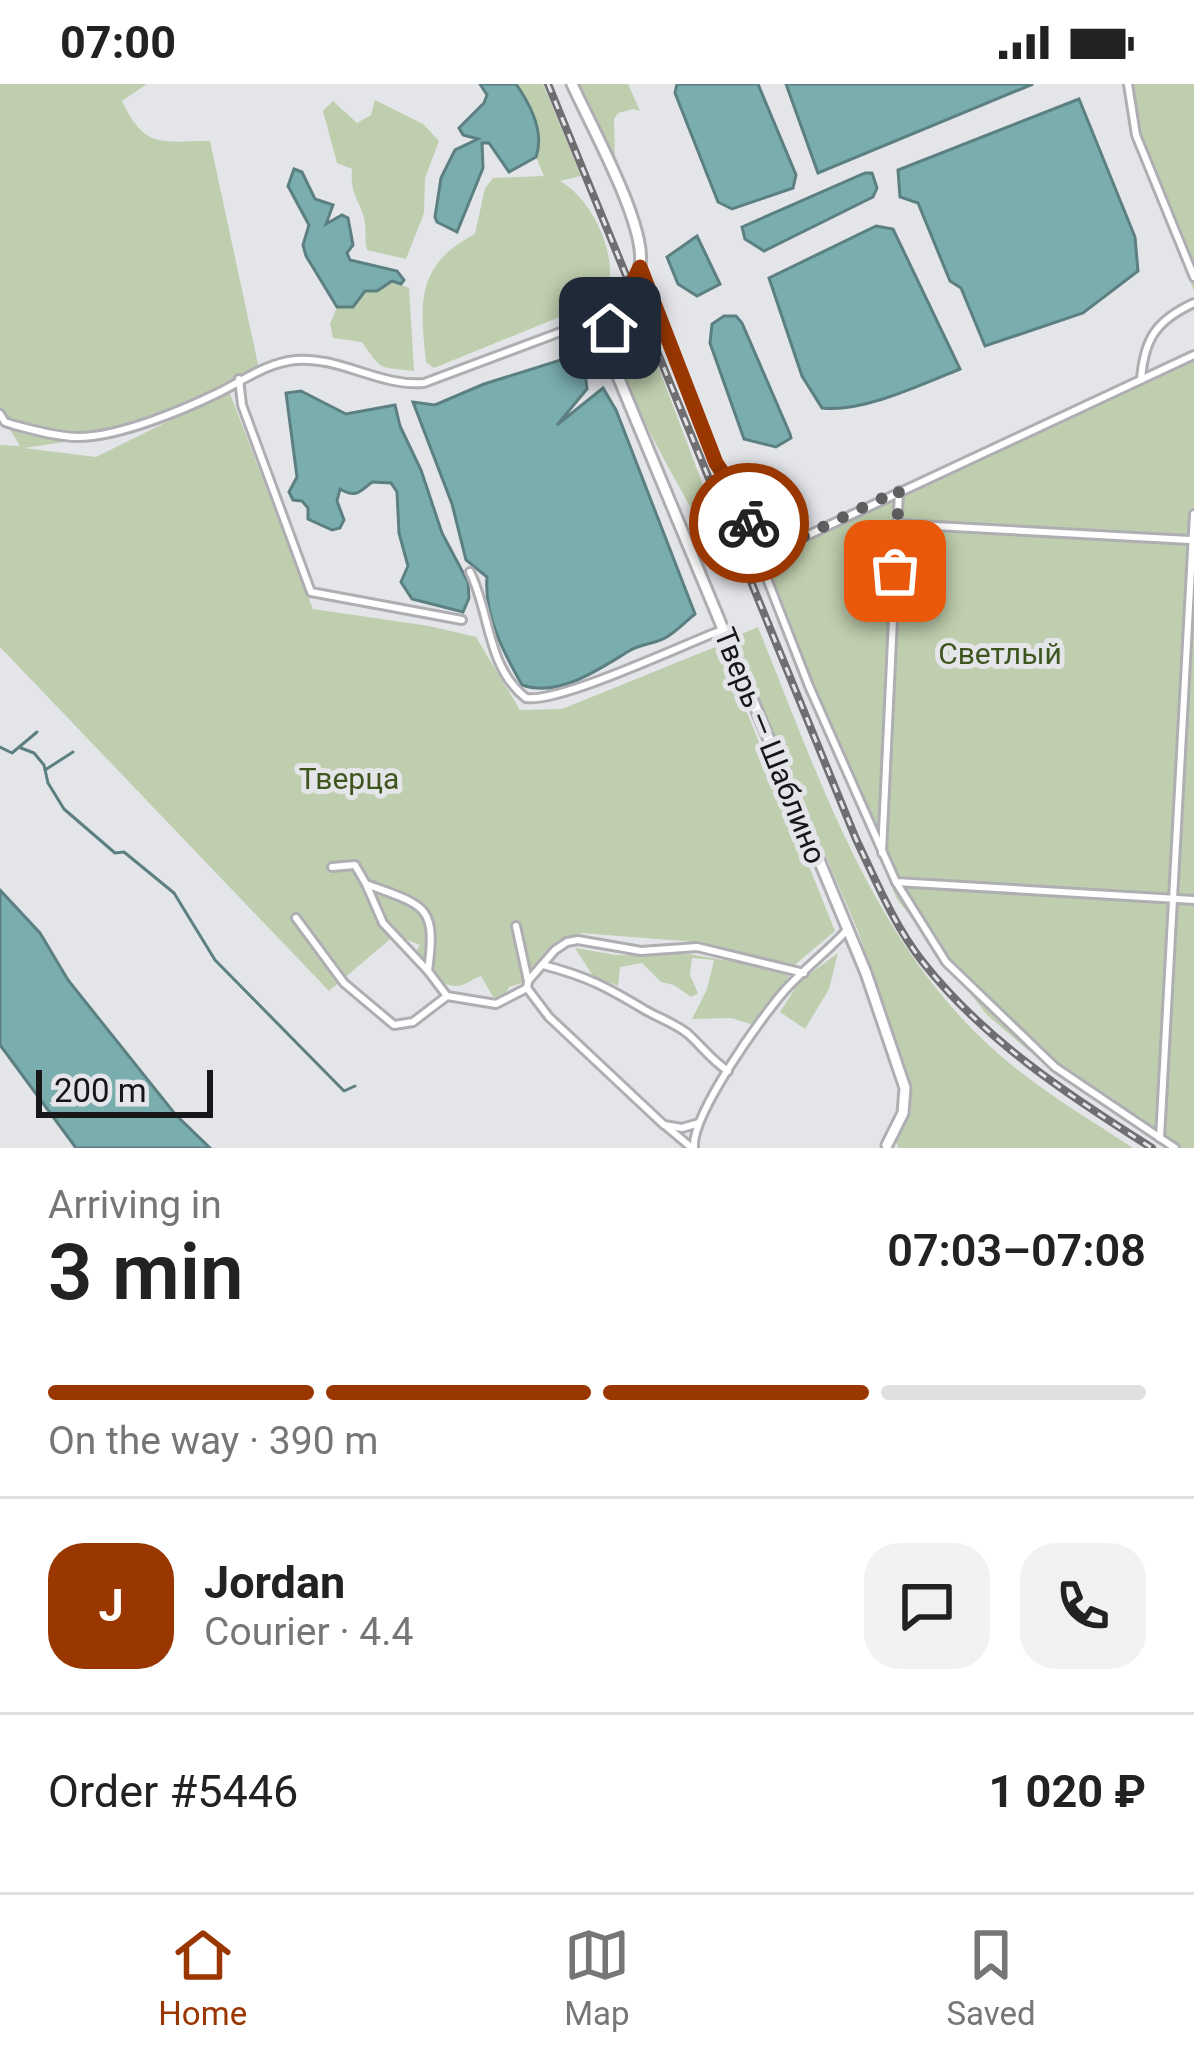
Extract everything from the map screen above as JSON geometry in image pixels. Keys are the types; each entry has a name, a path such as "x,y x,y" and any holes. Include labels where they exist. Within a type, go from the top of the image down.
{"street":[{"path":"572,84 637,227 640,267 716,463 743,503 759,558 809,686 896,882 946,962 1055,1067 1175,1148"},
{"path":"1128,84 1136,134 1194,278"},
{"name":"Тверь — Шаблино","path":"640,267 606,337 609,356 847,930 904,1084 904,1111 886,1147"},
{"path":"1141,380 1156,328 1165,316 1194,303"},
{"path":"0,414 14,425 86,437 181,408 259,369 304,360 394,382 424,383 617,311"},
{"path":"759,558 1194,355"},
{"path":"239,379 242,405 310,592 462,620"},
{"path":"882,854 899,490"},
{"path":"1160,1138 1194,514"},
{"path":"898,524 1193,540"},
{"path":"470,572 502,667 526,698 568,692 722,631"},
{"path":"332,867 356,865 383,923 447,996 496,1004 528,984 564,943 578,940 641,951 697,947 804,973"},
{"path":"896,882 1194,900"},
{"path":"366,884 405,899 429,918 433,933 428,971"},
{"path":"296,919 344,983 394,1025 413,1022 447,996"},
{"path":"516,926 528,984 549,1017 693,1148"},
{"path":"693,1148 709,1099 786,988 847,930"},
{"path":"542,964 586,976 679,1028 728,1071"},
{"path":"664,1125 682,1129 702,1120"}],"green space":[{"name":"Тверца","path":"0,84 147,84 122,101 139,128 156,139 210,141 259,369 251,380 92,438 24,448 96,457 229,391 313,609 476,637 520,710 562,709 720,645 835,931 785,973 789,976 754,1025 731,1018 692,1019 714,960 692,958 690,975 698,993 691,997 661,982 642,963 620,967 618,986 593,976 575,948 616,955 689,954 746,964 695,942 581,933 522,977 524,982 509,987 503,1000 493,997 481,976 454,986 441,981 416,951 420,945 395,935 329,991 0,647 0,445 20,446 0,413"},
{"path":"516,84 543,84 581,176 560,181 587,207 605,243 610,272 606,298 434,368 426,362 423,322 432,273 455,246 475,234 485,188 493,178 544,176 536,157 534,119"},
{"path":"578,84 628,84 640,111 618,113 614,119 615,163"},
{"path":"1124,84 1194,84 1194,291 1133,138"},
{"path":"375,100 423,124 439,141 425,178 424,213 406,259 367,250 352,169 337,163 323,111 333,101 357,123 371,115"},
{"path":"392,281 409,288 414,371 382,366 362,342 333,338 330,324 337,307 353,307 365,291 377,291"},
{"path":"643,326 709,501 712,515 702,530 627,382 622,345"},
{"name":"Светлый","path":"1194,352 1194,1148 1170,1148 1029,1051 987,1015 897,899 751,555"},
{"path":"758,627 860,868 928,978 970,1027 1019,1071 1133,1148 898,1148 896,1140 911,1106 895,1041 858,931 732,638"},
{"path":"838,953 829,989 805,1029 780,1012 800,981"}],"water":[{"path":"480,84 516,84 535,119 538,148 536,157 509,172 489,143 482,143 483,168 457,232 435,217 441,178 455,150 478,139 463,135 459,128 484,103 487,95"},
{"path":"677,84 758,84 796,175 793,188 732,209 718,202 675,93"},
{"path":"786,84 1033,84 818,173"},
{"path":"1079,99 1135,237 1138,271 1083,313 985,346 961,288 950,281 918,203 900,197 898,170"},
{"path":"294,169 302,172 315,199 333,205 326,224 342,215 348,218 353,245 347,253 350,260 397,271 404,280 401,284 392,281 377,291 365,291 353,307 337,307 306,256 303,245 309,225 288,186"},
{"path":"872,173 877,188 873,197 764,251 745,239 742,227"},
{"path":"876,226 893,229 960,369 873,402 822,408 802,376 769,278"},
{"path":"697,236 720,284 697,296 678,284 667,257"},
{"path":"724,316 736,316 742,323 790,434 791,438 776,447 744,439 710,343 712,324"},
{"path":"583,353 587,389 557,425 603,388 616,410 695,614 665,638 633,649 578,680 536,688 522,685 502,646 489,606 487,577 466,560 452,504 413,402 435,405"},
{"path":"301,391 346,414 395,405 442,533 468,582 469,598 463,612 412,599 401,582 408,566 399,533 397,492 391,483 372,482 353,494 340,489 337,501 344,520 332,530 308,519 308,508 293,500 289,492 297,477 286,393"},
{"path":"0,890 40,933 68,980 175,1114 210,1148 76,1148 0,1045"}],"waterway":[{"path":"0,747 12,753 37,732"},
{"path":"21,748 34,753 44,765 48,783 64,809 115,853 124,852 174,893 215,960 344,1091 355,1086"},
{"path":"45,770 73,752"}],"railway":[{"path":"548,84 856,839 894,918 946,990 1000,1041 1152,1148"}],"way so far":[{"path":"749,523 759,558 899,490 895,571"}],"route":[{"path":"610,328 640,267 716,463 743,503 749,523"}]}
